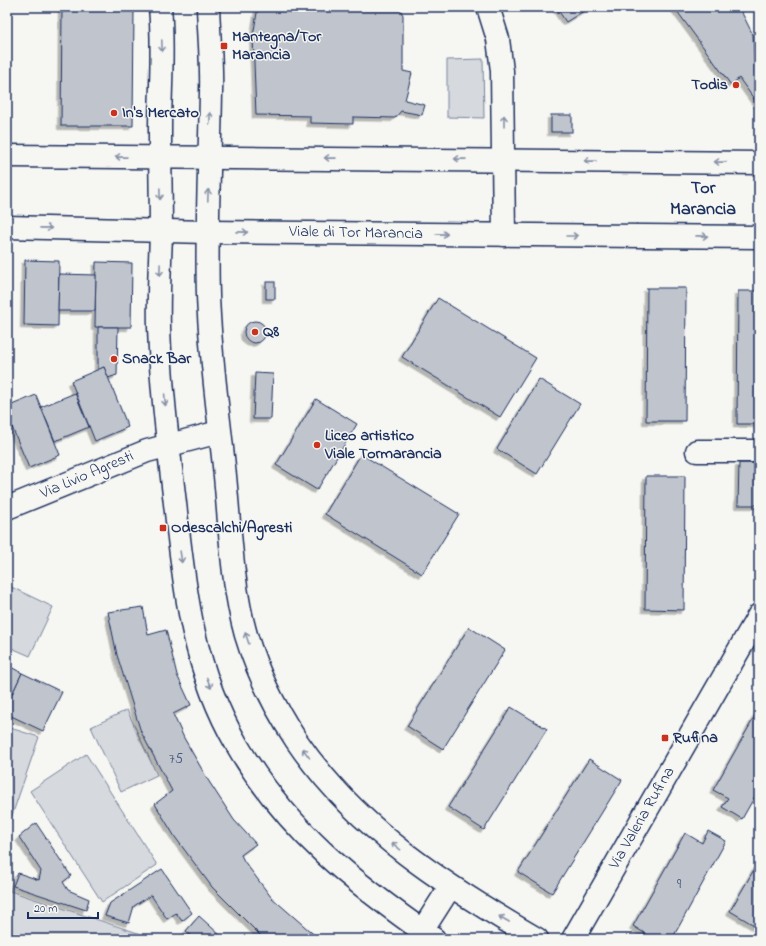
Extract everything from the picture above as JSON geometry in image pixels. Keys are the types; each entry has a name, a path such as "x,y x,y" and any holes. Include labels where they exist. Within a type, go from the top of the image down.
{"street":[{"path":"160,7 162,50 159,327 168,444 184,581 193,636 205,673 229,731 259,780 311,843 350,877 428,935 450,887"},
{"path":"208,7 211,73 207,232 209,326 219,432 239,606 249,643 270,695 297,741 334,788 364,818 401,850 450,887 537,939"},
{"path":"488,7 498,39 502,71 504,235"},
{"path":"7,156 759,163"},
{"name":"Viale di Tor Marancia","path":"7,227 207,232 759,237"},
{"name":"Via Livio Agresti","path":"7,508 147,450 219,432"},
{"path":"697,450 759,451"},
{"name":"Via Valeria Rufina","path":"573,939 758,620"}],"shaded area":[{"path":"483,59 484,118 447,117 447,60"},
{"path":"7,585 53,607 30,656 7,646"},
{"path":"127,710 157,775 121,792 91,727"},
{"path":"7,727 39,737 7,830"},
{"path":"86,754 157,865 102,902 30,791"},
{"path":"7,890 156,939 7,939"}],"building":[{"path":"62,7 134,7 133,126 61,126"},
{"path":"258,7 399,7 403,15 403,71 412,73 405,100 425,105 422,115 401,111 395,118 353,117 353,124 310,123 310,116 256,115 253,36"},
{"path":"556,7 590,7 566,22"},
{"path":"674,7 739,7 753,35 755,73 759,82 759,106 739,78 731,85"},
{"path":"551,115 572,115 572,132 551,132"},
{"path":"25,260 59,261 58,326 24,325"},
{"path":"96,262 132,263 131,327 95,327"},
{"path":"59,274 96,275 95,311 58,311"},
{"path":"266,282 275,282 275,299 266,299"},
{"path":"647,288 686,288 685,421 646,421"},
{"path":"738,291 759,291 759,424 737,424"},
{"path":"438,298 536,358 500,417 402,357"},
{"name":"Q8","path":"255,321 263,324 266,332 263,340 255,343 247,340 244,332 247,324"},
{"path":"98,327 118,327 117,375 108,378 104,367 98,370"},
{"path":"104,367 128,427 95,441 71,381"},
{"path":"255,373 273,374 271,419 253,419"},
{"path":"539,379 580,404 537,474 497,449"},
{"path":"75,393 89,427 55,441 41,407"},
{"path":"36,395 60,455 29,468 7,415 7,407"},
{"name":"Liceo artistico Viale Tormarancia","path":"316,399 357,424 317,490 276,465"},
{"path":"361,454 459,514 422,574 325,514"},
{"path":"739,463 759,463 759,505 738,505"},
{"path":"646,476 685,476 684,610 645,609"},
{"path":"143,607 148,635 166,630 177,675 191,705 173,714 184,738 208,780 234,820 256,844 241,855 244,861 271,897 319,939 264,939 212,887 175,837 155,804 172,791 141,732 117,655 108,612"},
{"path":"469,627 505,650 443,749 407,726"},
{"path":"7,665 22,673 7,705"},
{"path":"22,673 62,692 43,731 7,714 7,705"},
{"path":"511,707 547,729 484,830 448,807"},
{"path":"759,709 759,789 742,819 722,807 728,798 713,790"},
{"path":"589,759 622,780 552,893 518,872"},
{"path":"36,823 71,876 63,882 68,890 89,899 86,910 13,886 18,873 39,880 41,871 19,837"},
{"path":"708,831 726,841 672,939 647,939 649,936 633,926 685,833 702,843"},
{"path":"759,861 759,928 730,911"},
{"path":"162,869 192,913 182,921 176,913 167,919 151,895 134,906 129,923 105,916 110,903"},
{"path":"199,916 220,935 216,939 195,939 186,931"}],"place":[{"name":"Mantegna/Tor Marancia","path":"224,46"},
{"name":"Todis","path":"736,85"},
{"name":"In's Mercato","path":"114,113"},
{"name":"Q8","path":"255,332"},
{"name":"Snack Bar","path":"114,359"},
{"name":"Liceo artistico Viale Tormarancia","path":"317,445"},
{"name":"Odescalchi/Agresti","path":"163,528"},
{"name":"Rufina","path":"665,738"}],"district":[{"name":"Tor Marancia","path":"703,199"}]}
